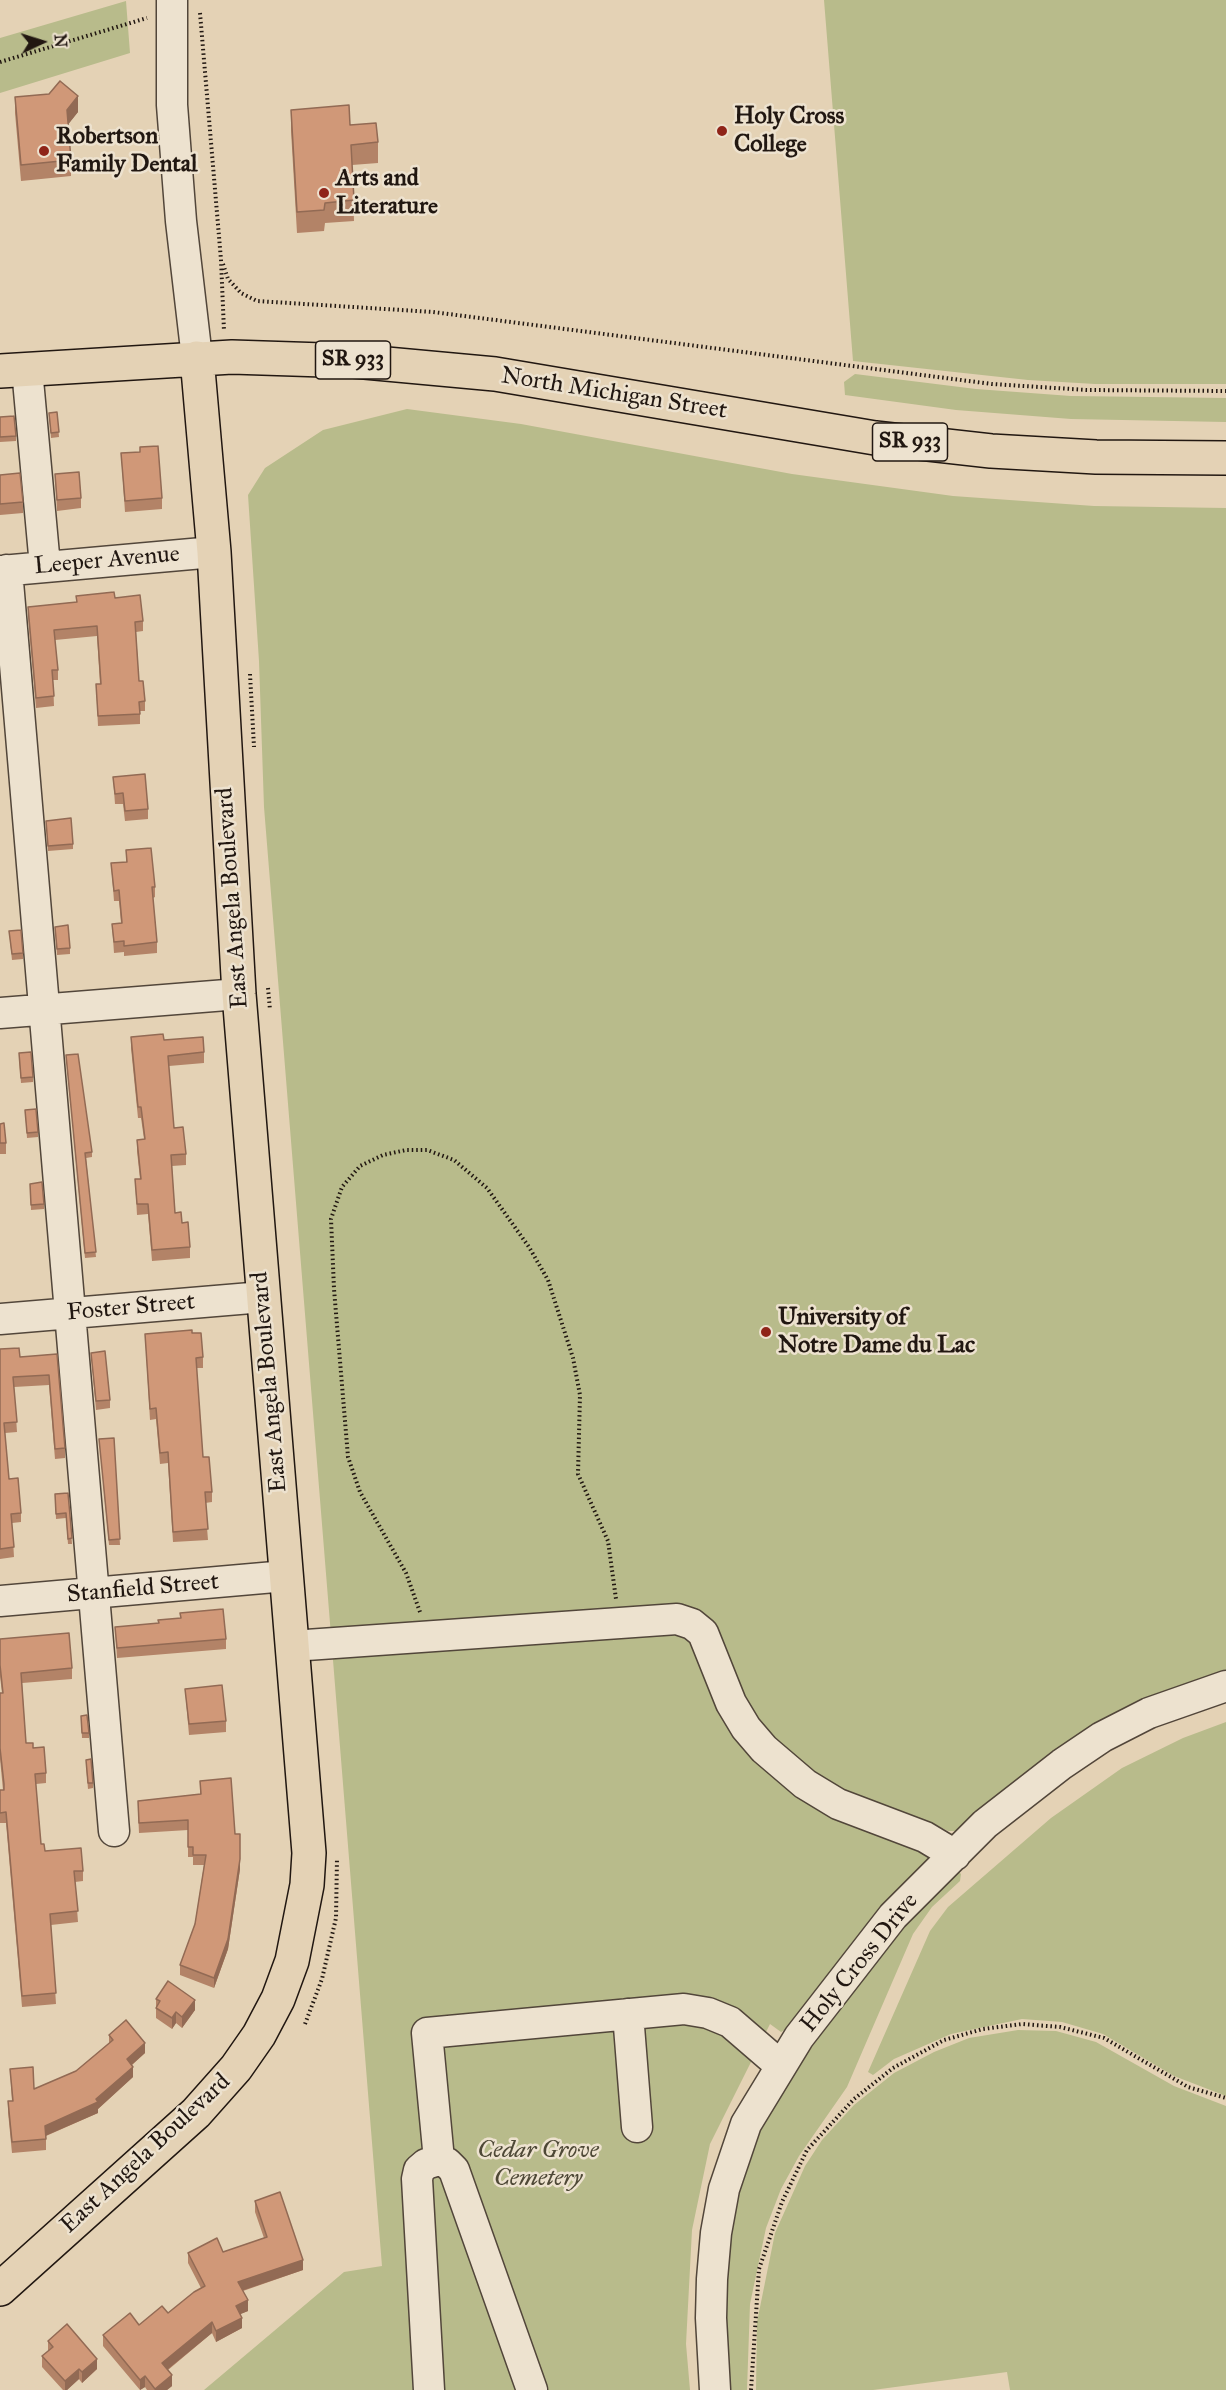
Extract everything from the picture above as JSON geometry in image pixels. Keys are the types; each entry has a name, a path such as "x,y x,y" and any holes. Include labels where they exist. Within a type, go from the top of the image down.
{"main road":[{"name":"North Michigan Street","path":"14,370 197,358 280,358 425,366 552,383 876,438 991,451 1096,457 1226,458"},
{"name":"East Angela Boulevard","path":"0,2289 122,2180 223,2085 259,2035 278,1999 292,1961 302,1922 309,1853 238,994 214,552 197,358"}],"street":[{"path":"176,9 172,105 181,221 197,358"},
{"path":"14,370 45,566"},
{"name":"Leeper Avenue","path":"4,570 214,552"},
{"path":"4,570 114,1831"},
{"path":"0,1013 238,994"},
{"name":"Foster Street","path":"0,1319 263,1297"},
{"name":"Stanfield Street","path":"0,1601 286,1576"},
{"path":"292,1646 677,1619 692,1624 703,1633 731,1703 741,1720 764,1749 805,1784 838,1804 925,1837 955,1855"},
{"name":"Holy Cross Drive","path":"715,2390 711,2318 712,2279 716,2233 724,2189 746,2124 799,2037 893,1916 985,1824 1062,1764 1102,1737 1149,1713 1226,1686"},
{"path":"439,2160 427,2033 684,2009 708,2013 730,2022 781,2066"},
{"path":"628,2014 637,2127"},
{"path":"429,2390 417,2179 419,2170 426,2164 439,2160 447,2163 454,2170 532,2390"}],"path":[{"path":"0,62 176,9 221,260 223,312"},
{"path":"221,260 228,279 241,293 257,301 433,312 992,384 1087,390 1226,391"},
{"path":"424,1637 417,1600 406,1573 360,1492 348,1457 334,1289 331,1219 342,1187 360,1166 383,1155 406,1150 427,1150 454,1160 487,1188 524,1240 548,1280 573,1358 580,1395 578,1474 608,1541 613,1563 618,1623"},
{"path":"751,2390 759,2269 782,2202 807,2151 854,2099 893,2068 944,2040 983,2029 1022,2024 1060,2027 1104,2038 1188,2087 1226,2098"}],"green space":[{"path":"824,0 1226,0 1226,384 1095,384 1028,380 853,361"},
{"path":"126,1 130,53 0,93 0,38"},
{"path":"855,374 976,389 1071,396 1226,398 1226,422 1071,419 956,410 845,395 844,382"},
{"name":"University of Notre Dame du Lac","path":"407,409 521,424 792,474 953,496 1094,506 1226,508 1226,1672 1199,1679 1131,1708 960,1831 948,1831 936,1825 921,1842 932,1858 794,2025 781,2032 770,2024 710,2144 692,2230 686,2344 690,2390 204,2390 344,2272 382,2266 264,807 259,661 248,495 265,468 323,430"},
{"path":"1226,1722 1226,2096 1174,2076 1103,2034 1062,2022 1022,2019 951,2034 894,2059 873,2075 868,2072 930,1931 948,1907 1051,1818 1122,1768 1183,1738"},
{"path":"957,1870 961,1874 960,1881 932,1907 913,1934 847,2087 799,2156 781,2189 766,2228 750,2304 747,2390 730,2390 725,2303 728,2253 738,2192 751,2148 767,2112 834,2015 891,1939"},
{"path":"1018,2030 1056,2031 1096,2042 1174,2086 1226,2106 1226,2390 1010,2390 1007,2372 873,2390 756,2390 757,2322 775,2233 805,2166 822,2140 854,2105 894,2073 934,2052 969,2038"}],"building":[{"name":"Robertson Family Dental","path":"60,81 78,96 67,110 71,160 21,165 15,97 49,94"},
{"name":"Arts and Literature","path":"349,105 350,125 376,123 378,142 351,145 354,200 325,203 324,210 297,212 291,110"},
{"path":"57,412 59,432 51,433 49,413"},
{"path":"14,416 16,436 0,437 0,417"},
{"path":"158,446 162,498 125,501 121,453 140,452 140,447"},
{"path":"79,472 81,498 57,500 55,474"},
{"path":"20,473 23,502 0,504 0,475"},
{"path":"114,592 115,598 140,595 143,621 135,622 139,681 143,681 145,701 139,702 140,714 98,716 96,684 101,684 97,626 54,630 58,670 52,670 54,696 36,698 28,607 77,602 76,596"},
{"path":"145,774 148,809 125,811 123,793 115,794 113,777"},
{"path":"71,818 73,844 48,846 46,821"},
{"path":"151,848 157,942 124,946 124,941 114,942 112,924 122,923 119,890 114,891 111,863 127,862 126,850"},
{"path":"68,925 70,948 57,949 55,927"},
{"path":"21,930 23,953 12,954 9,931"},
{"path":"163,1034 164,1040 203,1037 204,1052 168,1056 174,1128 183,1127 186,1154 171,1155 175,1213 181,1212 182,1223 188,1222 190,1247 152,1250 148,1204 137,1204 135,1179 141,1179 137,1140 145,1139 141,1107 138,1107 131,1037"},
{"path":"31,1052 33,1077 21,1078 19,1053"},
{"path":"78,1054 92,1152 85,1153 96,1252 85,1253 66,1055"},
{"path":"36,1109 38,1132 27,1133 25,1110"},
{"path":"4,1123 6,1143 0,1143 0,1124"},
{"path":"42,1182 44,1204 31,1205 30,1184"},
{"path":"192,1330 192,1333 201,1333 203,1357 196,1358 203,1457 209,1457 212,1492 205,1492 208,1529 173,1532 168,1452 160,1453 156,1408 150,1409 145,1334"},
{"path":"19,1348 20,1357 57,1354 65,1448 55,1449 49,1375 13,1377 17,1422 4,1423 9,1479 18,1478 21,1513 11,1514 14,1547 0,1549 0,1349"},
{"path":"105,1351 110,1400 96,1401 91,1353"},
{"path":"114,1438 120,1539 109,1540 99,1439"},
{"path":"68,1493 72,1538 68,1539 66,1513 56,1514 55,1494"},
{"path":"223,1609 226,1639 117,1648 115,1627 159,1623 158,1620 181,1618 180,1613"},
{"path":"69,1633 72,1668 21,1673 26,1743 33,1743 33,1748 44,1747 46,1773 35,1774 41,1844 44,1844 45,1851 81,1848 83,1871 74,1871 78,1911 50,1914 56,1993 22,1996 6,1812 0,1813 0,1790 4,1790 4,1784 0,1748 0,1693 3,1693 0,1639"},
{"path":"222,1685 226,1721 189,1724 185,1689"},
{"path":"87,1715 89,1733 82,1733 81,1716"},
{"path":"91,1759 93,1783 88,1783 86,1760"},
{"path":"231,1778 235,1834 240,1834 240,1859 228,1939 214,1978 180,1965 195,1924 206,1855 193,1855 193,1847 188,1847 188,1820 139,1823 138,1801 201,1794 200,1781"},
{"path":"168,1981 195,2000 182,2017 176,2012 172,2018 156,2008 160,2001 156,1999"},
{"path":"126,2020 145,2043 127,2059 133,2067 96,2099 98,2102 45,2126 46,2139 12,2142 8,2101 13,2101 10,2069 33,2067 34,2089 76,2071 113,2040 109,2035"},
{"path":"280,2192 303,2260 238,2282 248,2300 236,2306 242,2318 216,2331 212,2322 162,2363 172,2375 155,2389 145,2376 140,2380 103,2335 130,2313 139,2325 162,2306 168,2313 205,2286 188,2253 217,2238 223,2252 267,2237 255,2201"},
{"path":"67,2324 97,2359 82,2372 79,2369 65,2381 42,2356 53,2347 48,2341"}],"place":[{"name":"Holy Cross College","path":"722,131"},
{"name":"Robertson Family Dental","path":"44,151"},
{"name":"Arts and Literature","path":"324,193"},
{"name":"University of Notre Dame du Lac","path":"766,1332"}],"park label":[{"name":"Cedar Grove Cemetery","path":"538,2165"}]}
